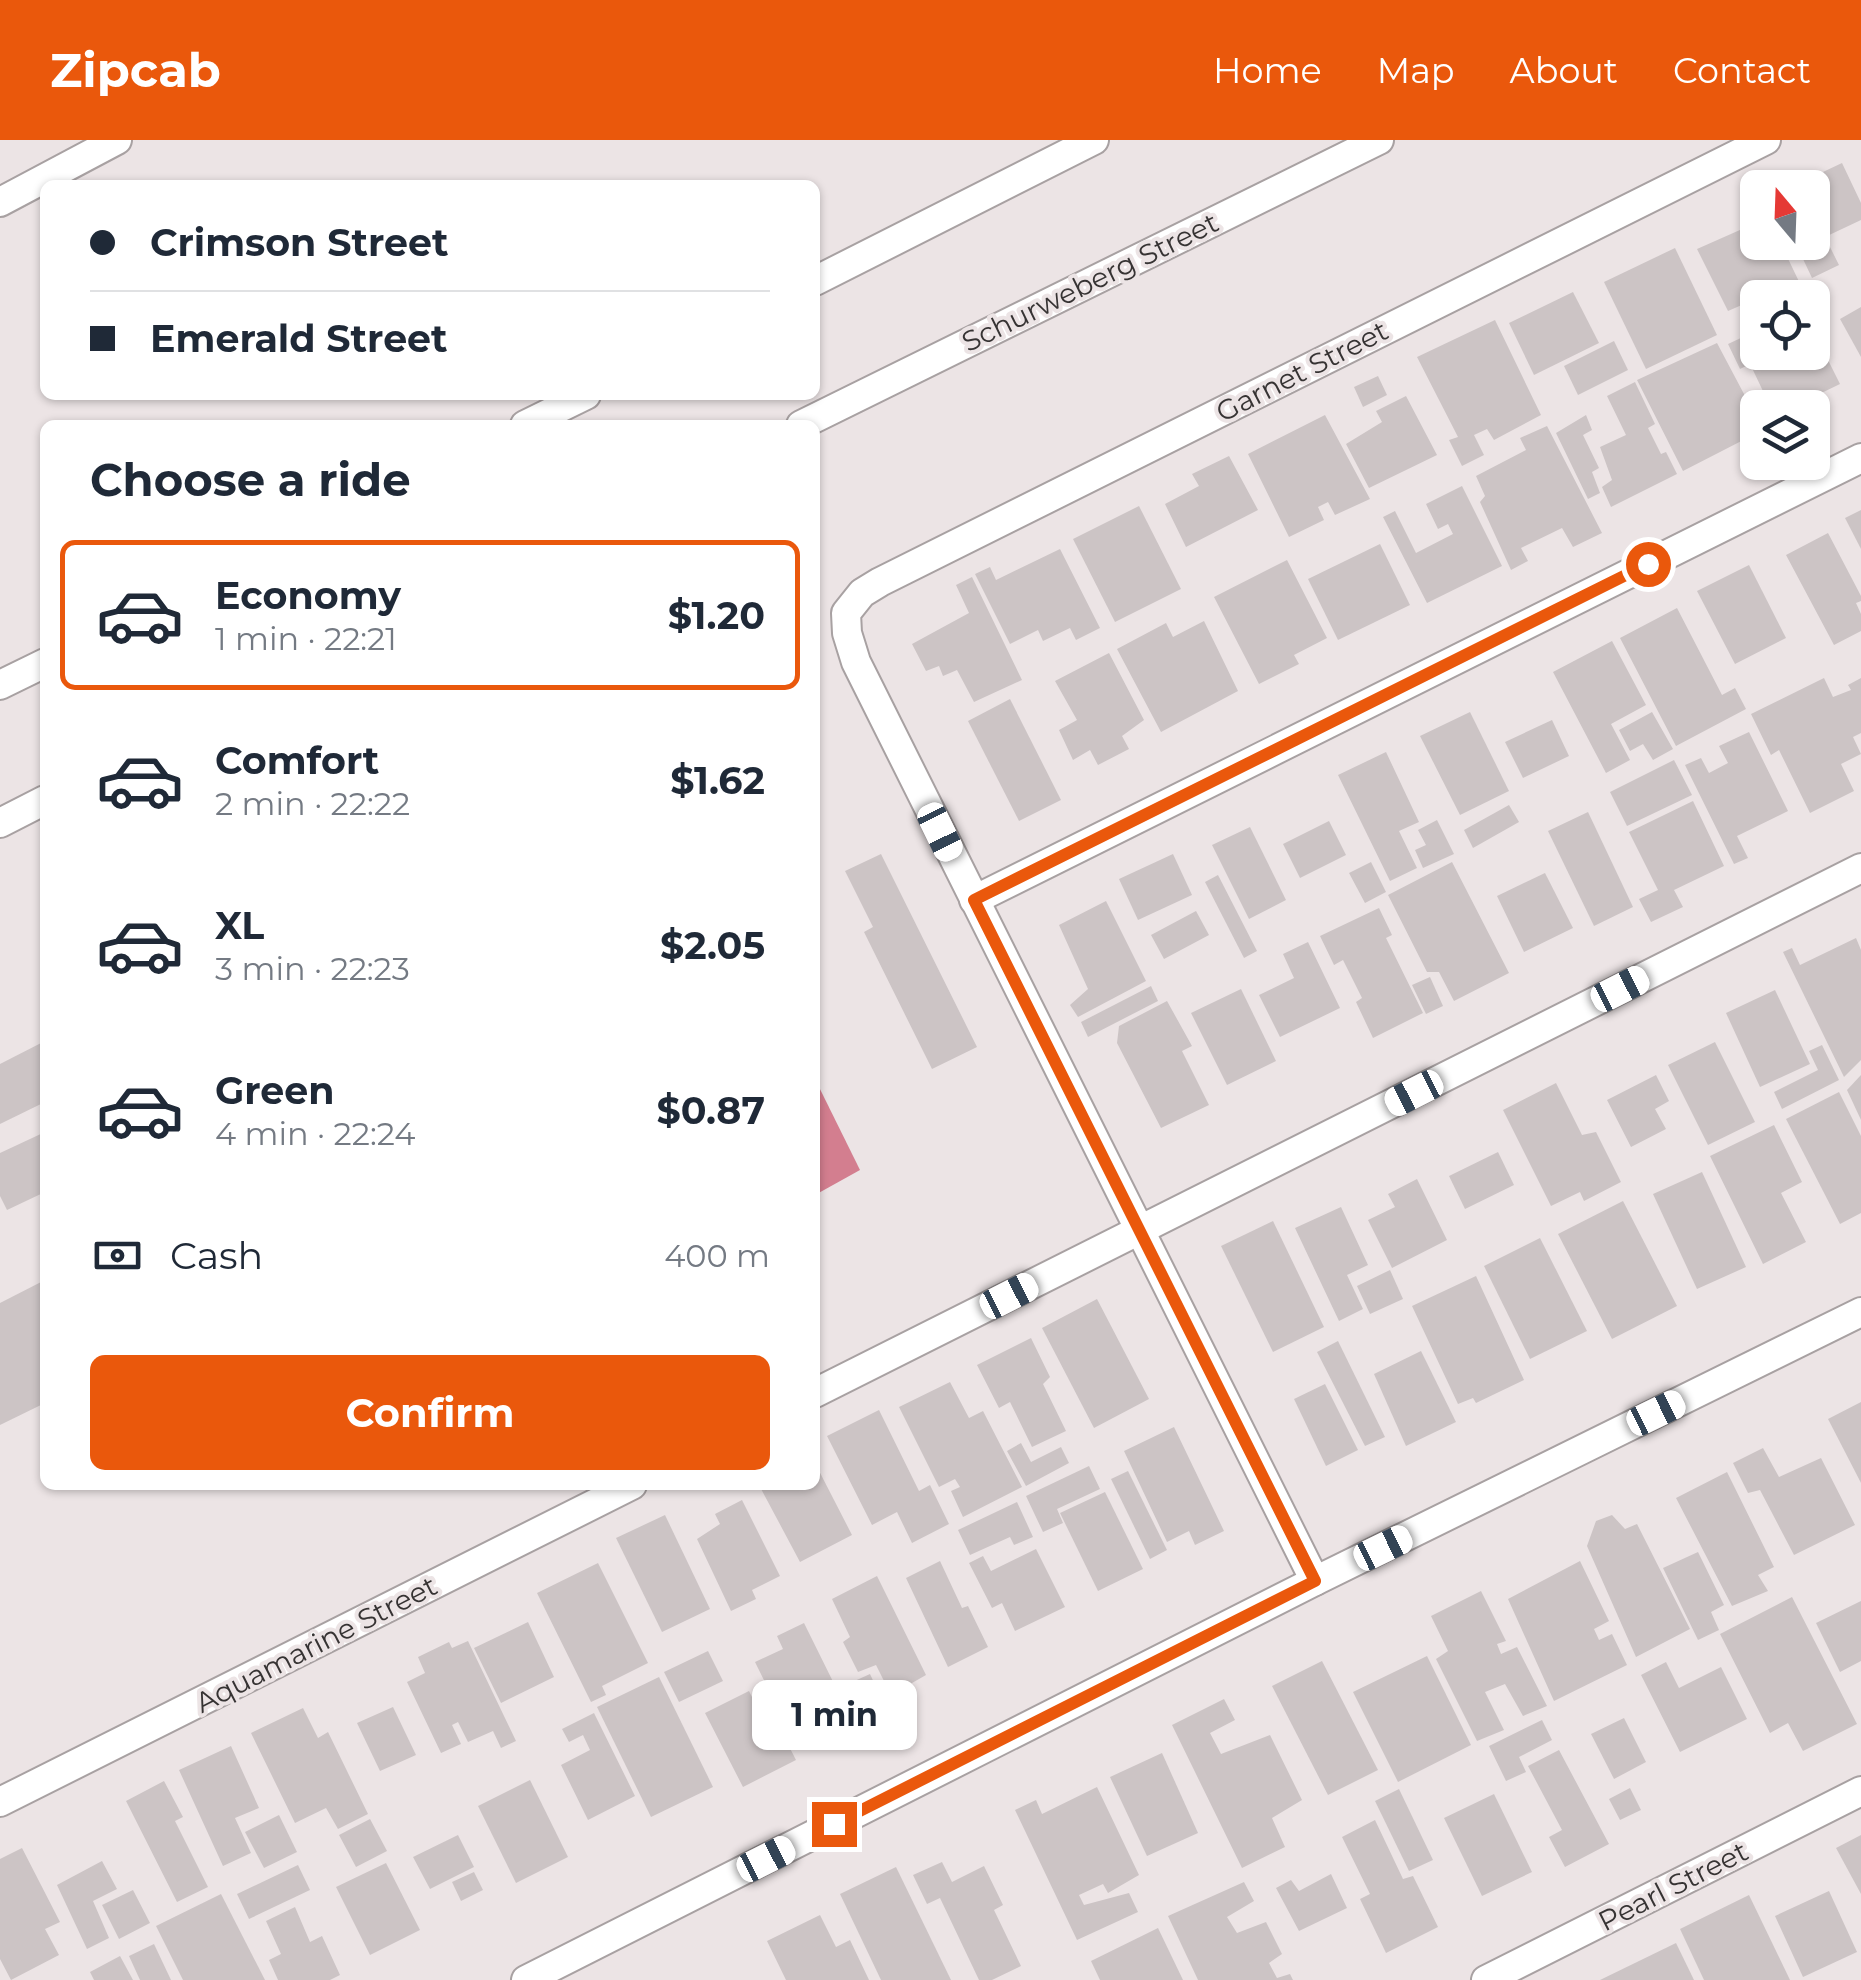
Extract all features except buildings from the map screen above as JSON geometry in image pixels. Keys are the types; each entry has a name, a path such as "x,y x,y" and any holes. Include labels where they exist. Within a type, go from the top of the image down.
{"street":[{"path":"42,180 117,140"},
{"path":"820,278 1094,140"},
{"name":"Schurweberg Street","path":"811,420 1379,140"},
{"name":"Garnet Street","path":"974,900 856,662 846,614 862,594 893,575 1766,140"},
{"path":"0,202 40,181"},
{"path":"536,420 576,400"},
{"path":"1315,1581 974,900 1861,458"},
{"path":"0,685 40,665"},
{"path":"0,823 40,803"},
{"path":"820,1390 1861,868"},
{"path":"526,1980 1315,1581 1861,1312"},
{"name":"Aquamarine Street","path":"0,1802 622,1490"},
{"name":"Pearl Street","path":"1486,1980 1861,1791"}],"shaded area":[{"path":"820,1089 860,1170 820,1192"}],"route":[{"path":"834,1824 1315,1581 974,900 1648,564"}]}
